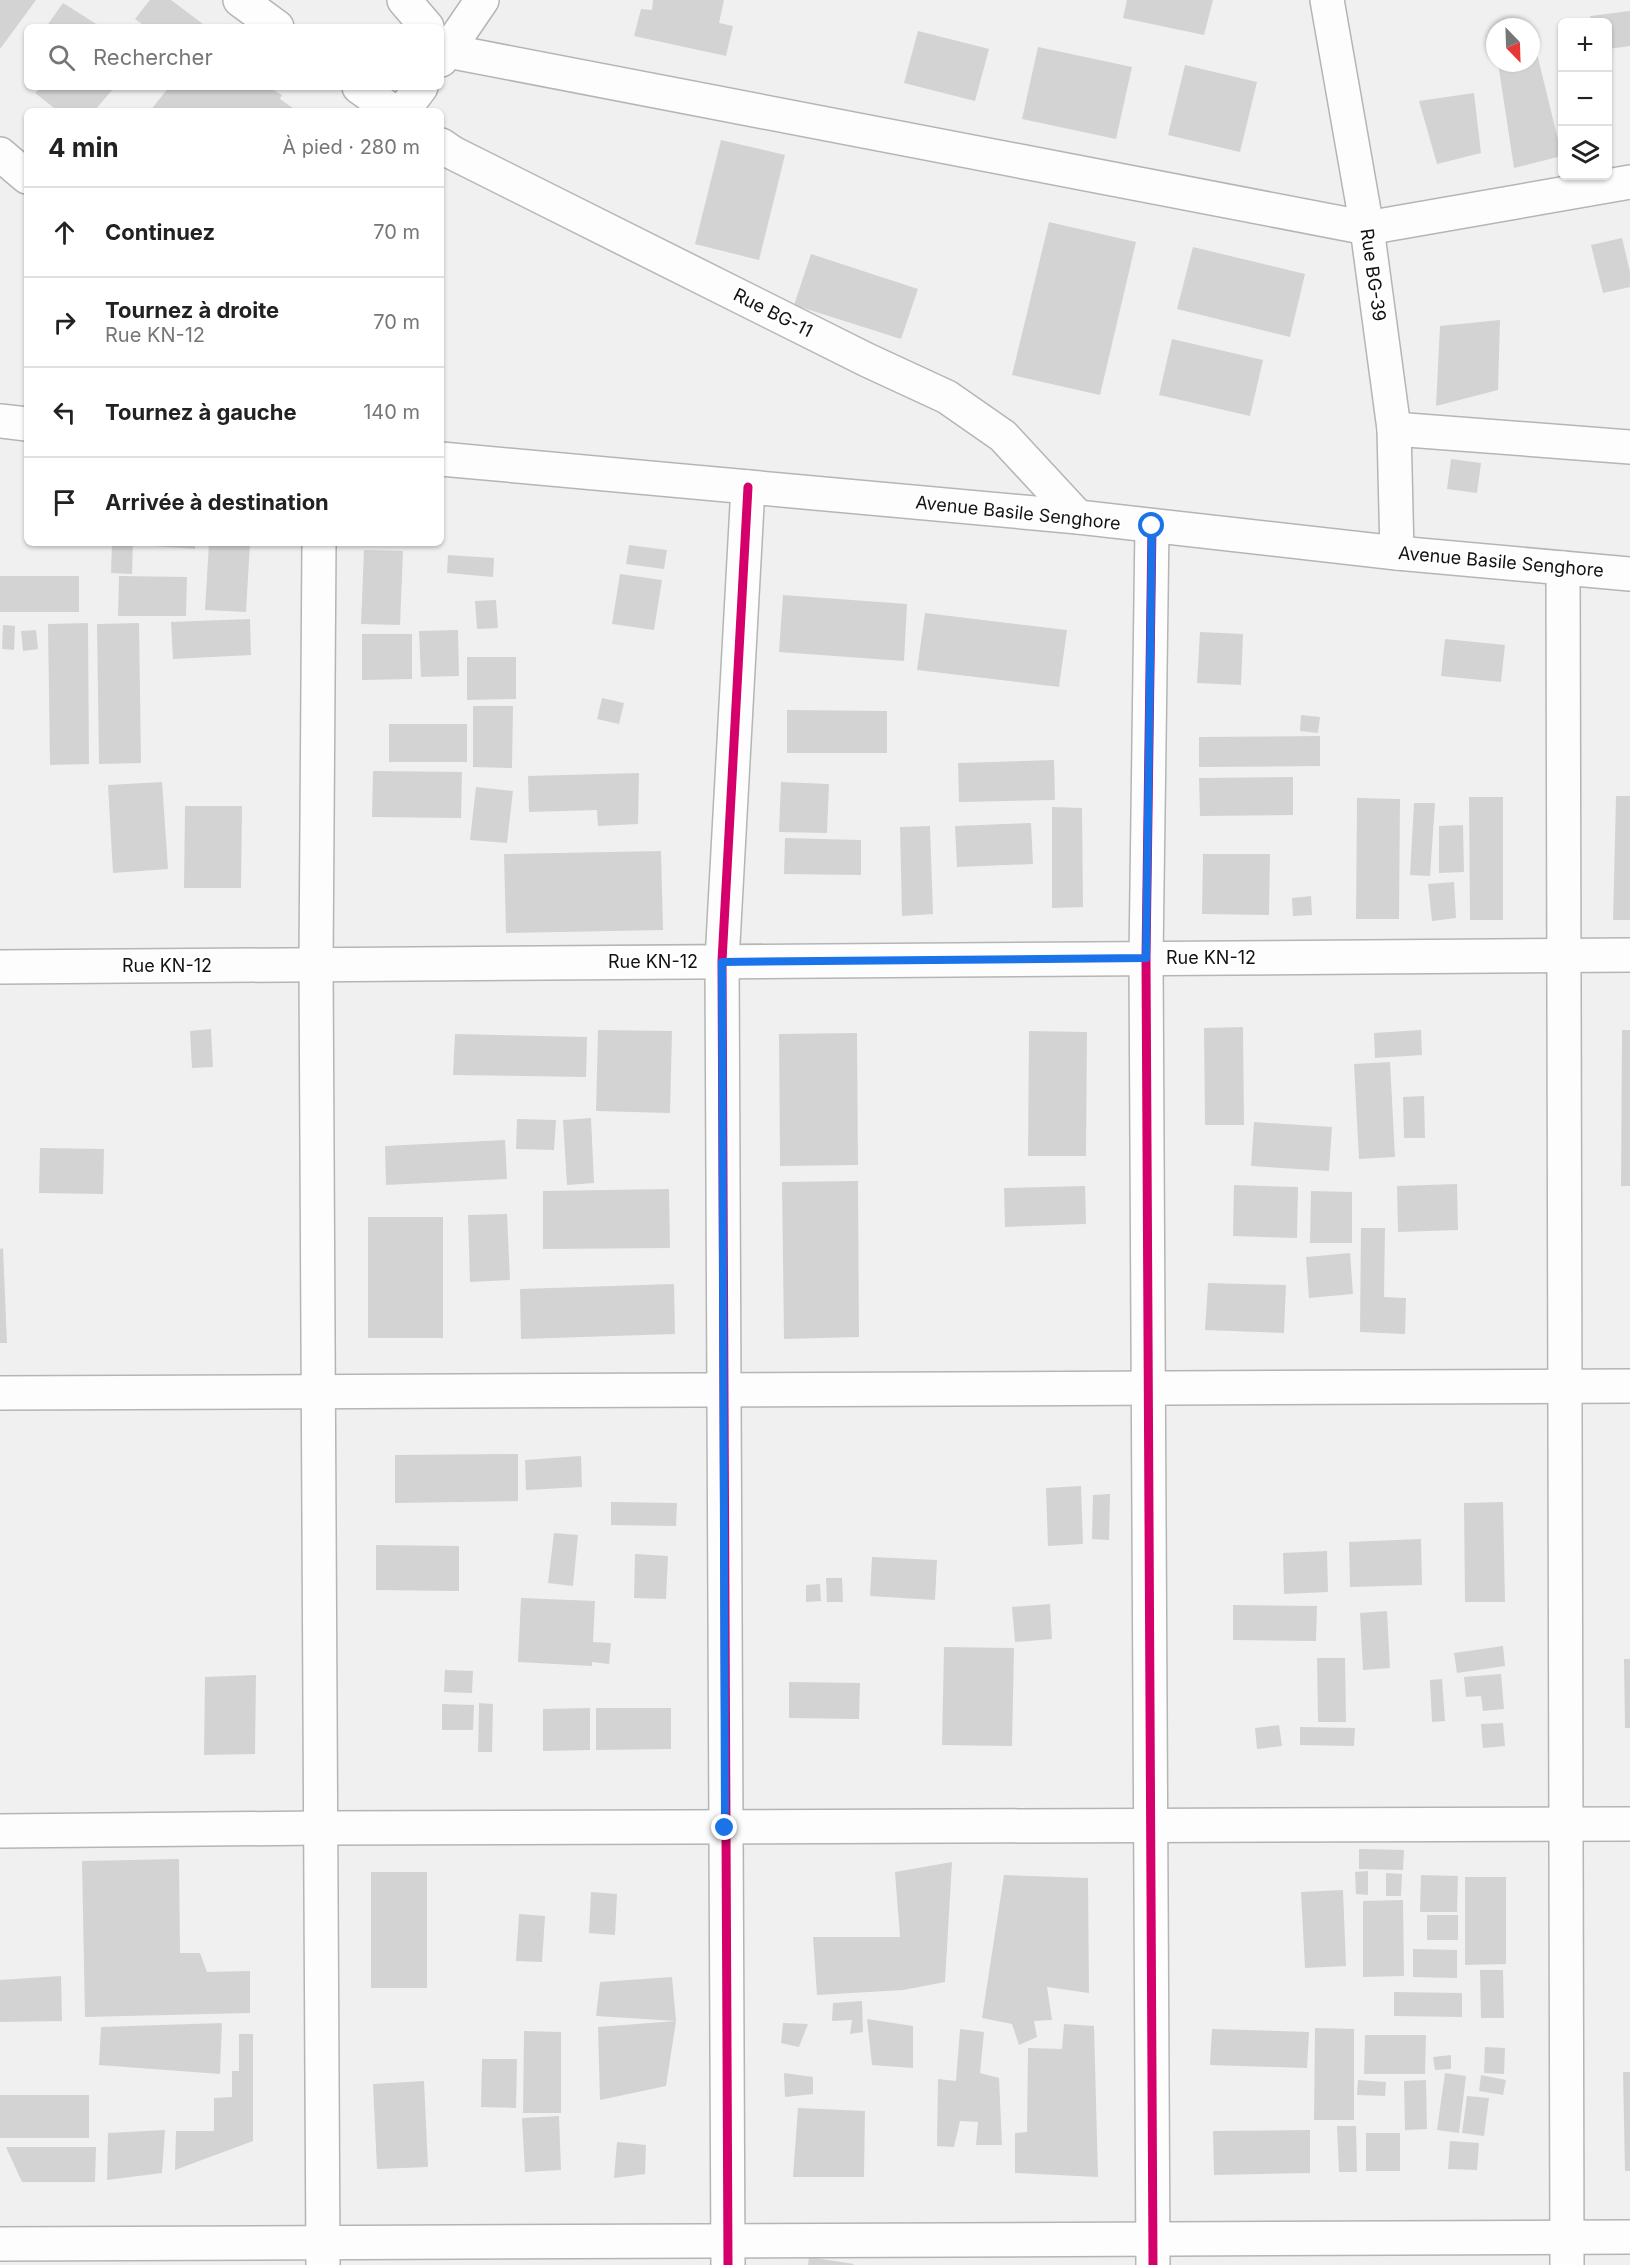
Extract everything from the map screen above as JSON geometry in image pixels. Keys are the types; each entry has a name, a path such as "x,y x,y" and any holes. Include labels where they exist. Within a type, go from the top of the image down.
{"main road":[{"path":"240,0 273,24"},
{"path":"404,0 423,24"},
{"path":"444,40 482,0"},
{"name":"Rue BG-39","path":"1327,0 1367,228 1394,429 1397,553"},
{"path":"444,46 1367,228 1630,182"},
{"path":"363,90 388,108"},
{"path":"405,108 419,90"},
{"name":"Rue BG-11","path":"444,147 867,360 947,397 1003,436 1078,518"},
{"path":"0,154 24,174"},
{"path":"0,421 24,424"},
{"path":"1394,429 1630,447"},
{"name":"Avenue Basile Senghore","path":"444,459 1078,518 1397,553 1630,574"},
{"path":"728,2253 722,962 748,487"},
{"path":"1152,526 1146,958 1153,2252"},
{"path":"319,546 316,964 323,2253"},
{"path":"1563,568 1567,2251"},
{"name":"Rue KN-12","path":"0,967 1630,955"},
{"path":"0,1393 1630,1386"},
{"path":"0,1831 1630,1824"},
{"path":"0,2244 323,2253 1567,2251 1630,2237"}],"building":[{"path":"0,0 36,0 0,49"},
{"path":"150,0 171,0 203,24 142,24 135,19"},
{"path":"653,0 724,0 719,23 733,26 726,56 634,36 641,9 652,10"},
{"path":"1127,0 1213,0 1204,35 1123,18"},
{"path":"63,3 96,24 48,24"},
{"path":"1630,11 1630,46 1612,48 1612,18 1590,18 1590,16"},
{"path":"918,31 989,49 975,101 904,83"},
{"path":"1038,47 1132,67 1116,139 1022,119"},
{"path":"1185,65 1257,82 1240,152 1168,135"},
{"path":"1540,66 1558,140 1558,157 1514,168 1499,72 1540,72"},
{"path":"38,90 112,90 97,108 54,108 35,93"},
{"path":"167,90 273,90 282,95 280,99 293,108 152,108"},
{"path":"1474,93 1481,153 1437,164 1419,101"},
{"path":"721,140 785,155 759,260 695,244"},
{"path":"1049,222 1136,242 1100,395 1012,375"},
{"path":"1622,238 1630,272 1630,287 1603,293 1591,245"},
{"path":"1193,247 1305,274 1290,337 1177,309"},
{"path":"811,254 918,289 901,339 794,305"},
{"path":"1500,320 1498,390 1436,406 1440,326"},
{"path":"1172,339 1263,360 1250,416 1159,395"},
{"path":"1451,459 1481,463 1477,493 1447,489"},
{"path":"629,545 667,550 664,569 626,564"},
{"path":"112,546 133,546 132,574 111,573"},
{"path":"154,546 195,546 195,549"},
{"path":"209,546 250,546 246,612 205,610"},
{"path":"364,550 403,551 400,625 361,624"},
{"path":"448,555 494,558 493,577 447,573"},
{"path":"620,574 662,580 654,630 612,624"},
{"path":"0,576 79,576 79,612 0,612"},
{"path":"119,576 187,577 186,616 118,616"},
{"path":"783,595 907,604 904,661 779,652"},
{"path":"496,600 498,628 477,629 475,601"},
{"path":"925,613 1067,630 1059,687 917,670"},
{"path":"250,619 251,655 173,659 171,622"},
{"path":"88,623 89,764 50,765 48,624"},
{"path":"139,623 141,763 99,764 97,624"},
{"path":"3,625 15,626 14,650 2,649"},
{"path":"36,630 38,649 23,651 21,631"},
{"path":"458,630 459,676 421,677 419,631"},
{"path":"1200,632 1243,634 1241,685 1197,683"},
{"path":"362,634 412,634 412,679 362,680"},
{"path":"1445,639 1505,645 1501,682 1441,676"},
{"path":"467,657 516,657 516,699 467,700"},
{"path":"602,698 624,703 619,724 597,719"},
{"path":"473,706 513,706 512,768 473,767"},
{"path":"787,710 887,711 887,753 787,753"},
{"path":"1301,715 1320,717 1318,733 1300,731"},
{"path":"389,724 467,724 467,762 389,762"},
{"path":"1320,736 1320,766 1199,767 1199,737"},
{"path":"1054,760 1055,800 959,802 958,763"},
{"path":"373,771 462,772 461,818 372,817"},
{"path":"639,773 638,824 598,826 597,810 529,812 528,776"},
{"path":"1293,777 1293,815 1200,816 1199,778"},
{"path":"162,782 168,869 113,873 108,785"},
{"path":"781,782 829,784 827,833 779,832"},
{"path":"476,787 513,791 507,843 470,840"},
{"path":"1616,796 1630,796 1630,920 1613,920"},
{"path":"1469,797 1503,797 1503,920 1470,920"},
{"path":"1357,798 1400,799 1399,919 1356,919"},
{"path":"1414,803 1435,803 1430,876 1410,875"},
{"path":"185,806 242,806 241,888 184,888"},
{"path":"1052,807 1082,808 1083,907 1052,908"},
{"path":"1031,823 1033,864 957,867 955,826"},
{"path":"1463,825 1464,872 1439,873 1439,826"},
{"path":"930,826 933,914 902,916 900,827"},
{"path":"785,838 861,840 861,875 784,874"},
{"path":"661,851 663,930 506,933 504,854"},
{"path":"1203,854 1270,854 1269,915 1202,914"},
{"path":"1454,882 1456,918 1432,921 1428,884"},
{"path":"1311,896 1312,915 1293,916 1292,898"},
{"path":"1243,1027 1244,1125 1205,1125 1204,1028"},
{"path":"211,1029 213,1067 192,1068 190,1031"},
{"path":"598,1030 672,1031 670,1113 596,1111"},
{"path":"1421,1030 1422,1055 1375,1058 1374,1033"},
{"path":"1622,1030 1630,1030 1630,1186 1621,1186"},
{"path":"1029,1031 1087,1032 1086,1156 1028,1156"},
{"path":"857,1033 858,1165 780,1166 779,1034"},
{"path":"455,1034 587,1037 586,1077 453,1075"},
{"path":"1390,1062 1395,1157 1359,1159 1354,1064"},
{"path":"1424,1096 1425,1138 1404,1138 1403,1097"},
{"path":"591,1118 594,1183 567,1185 563,1120"},
{"path":"517,1119 556,1120 554,1150 516,1149"},
{"path":"1254,1122 1332,1127 1329,1171 1251,1166"},
{"path":"505,1140 507,1179 386,1185 385,1146"},
{"path":"40,1148 104,1149 103,1194 39,1193"},
{"path":"858,1181 859,1337 784,1339 782,1182"},
{"path":"1457,1184 1458,1230 1398,1232 1397,1186"},
{"path":"1234,1185 1298,1187 1297,1238 1233,1236"},
{"path":"1085,1186 1086,1224 1005,1227 1004,1188"},
{"path":"669,1189 670,1248 543,1249 543,1191"},
{"path":"1311,1191 1352,1192 1352,1243 1310,1243"},
{"path":"507,1214 510,1280 470,1282 468,1215"},
{"path":"368,1217 443,1217 443,1338 368,1338"},
{"path":"1361,1228 1385,1228 1384,1297 1406,1298 1405,1334 1360,1332"},
{"path":"3,1248 7,1343 0,1343 0,1249"},
{"path":"1350,1253 1353,1294 1309,1298 1306,1257"},
{"path":"1208,1283 1286,1285 1284,1333 1205,1330"},
{"path":"674,1284 675,1334 521,1339 520,1289"},
{"path":"518,1454 518,1501 395,1503 395,1455"},
{"path":"581,1456 582,1487 526,1490 525,1460"},
{"path":"1081,1486 1083,1544 1048,1546 1046,1488"},
{"path":"1110,1494 1109,1540 1092,1539 1093,1495"},
{"path":"611,1502 677,1503 676,1526 611,1525"},
{"path":"1503,1502 1505,1602 1465,1602 1464,1503"},
{"path":"554,1533 578,1535 573,1586 548,1583"},
{"path":"1421,1539 1422,1585 1350,1587 1349,1542"},
{"path":"376,1545 459,1546 459,1591 376,1590"},
{"path":"1327,1551 1328,1592 1284,1594 1283,1553"},
{"path":"635,1554 668,1556 666,1599 634,1598"},
{"path":"872,1557 937,1560 935,1600 870,1596"},
{"path":"826,1578 842,1578 843,1602 827,1602"},
{"path":"820,1584 821,1601 806,1602 806,1585"},
{"path":"521,1598 595,1601 593,1642 611,1643 609,1664 592,1662 592,1666 518,1662"},
{"path":"1050,1604 1052,1639 1015,1642 1012,1607"},
{"path":"1233,1605 1317,1606 1316,1641 1233,1640"},
{"path":"1387,1611 1390,1668 1363,1670 1360,1613"},
{"path":"1503,1646 1505,1666 1457,1673 1454,1653"},
{"path":"944,1647 1014,1648 1012,1746 942,1745"},
{"path":"1317,1658 1345,1658 1346,1722 1318,1722"},
{"path":"1624,1659 1630,1659 1630,1728 1625,1728"},
{"path":"445,1670 473,1671 472,1693 444,1692"},
{"path":"1501,1674 1504,1709 1483,1711 1481,1696 1466,1697 1464,1677"},
{"path":"256,1675 255,1754 204,1755 205,1677"},
{"path":"1442,1679 1445,1721 1432,1722 1430,1680"},
{"path":"789,1682 860,1683 859,1719 789,1718"},
{"path":"479,1703 493,1704 492,1752 478,1752"},
{"path":"442,1704 474,1705 473,1730 442,1730"},
{"path":"590,1708 590,1750 543,1751 543,1709"},
{"path":"596,1708 671,1708 671,1749 596,1750"},
{"path":"1503,1723 1505,1746 1483,1748 1481,1724"},
{"path":"1279,1725 1282,1746 1257,1749 1255,1728"},
{"path":"1300,1727 1355,1728 1354,1746 1300,1745"},
{"path":"1359,1849 1404,1850 1403,1870 1359,1869"},
{"path":"179,1859 180,1953 200,1953 207,1972 250,1971 250,2013 85,2017 82,1861"},
{"path":"952,1862 945,1982 903,1990 817,1995 813,1937 900,1937 895,1872"},
{"path":"1368,1871 1368,1895 1356,1894 1355,1872"},
{"path":"371,1872 427,1872 427,1988 371,1988"},
{"path":"1386,1873 1402,1874 1401,1896 1386,1896"},
{"path":"1004,1875 1088,1878 1089,1993 1047,1987 1052,2020 1034,2021 1037,2037 1019,2045 1012,2024 982,2018"},
{"path":"1421,1875 1458,1876 1457,1912 1420,1912"},
{"path":"1465,1877 1506,1877 1506,1964 1465,1965"},
{"path":"1343,1890 1346,1966 1305,1968 1301,1892"},
{"path":"591,1892 617,1894 615,1935 589,1933"},
{"path":"1403,1900 1404,1976 1363,1977 1363,1901"},
{"path":"519,1914 545,1916 542,1962 516,1961"},
{"path":"1427,1915 1458,1915 1458,1940 1427,1940"},
{"path":"1413,1949 1457,1950 1457,1978 1413,1977"},
{"path":"1480,1970 1503,1970 1504,2018 1481,2018"},
{"path":"61,1976 62,2021 0,2022 0,1980"},
{"path":"672,1977 676,2021 596,2016 600,1982"},
{"path":"1394,1992 1462,1993 1462,2017 1394,2016"},
{"path":"862,2001 863,2032 850,2034 852,2020 832,2021 833,2003"},
{"path":"867,2019 913,2026 913,2068 872,2065"},
{"path":"676,2021 666,2086 600,2100 598,2027"},
{"path":"222,2023 220,2074 99,2065 101,2027"},
{"path":"783,2023 808,2024 799,2047 781,2043"},
{"path":"1064,2024 1094,2026 1098,2177 1015,2173 1015,2133 1027,2132 1028,2048 1062,2049"},
{"path":"1315,2028 1354,2029 1354,2120 1314,2120"},
{"path":"960,2029 984,2032 980,2073 999,2078 1002,2145 976,2145 978,2122 960,2121 954,2147 937,2146 938,2079 956,2081"},
{"path":"1212,2029 1309,2032 1307,2068 1210,2065"},
{"path":"524,2031 561,2032 561,2113 523,2113"},
{"path":"239,2034 253,2034 253,2141 175,2170 176,2131 214,2131 214,2098 232,2097 232,2071 239,2071"},
{"path":"1365,2035 1426,2035 1425,2074 1364,2074"},
{"path":"1485,2047 1505,2048 1504,2074 1484,2073"},
{"path":"1451,2055 1451,2069 1435,2070 1433,2057"},
{"path":"482,2059 517,2059 516,2108 481,2107"},
{"path":"1623,2072 1630,2072 1630,2171 1625,2171"},
{"path":"784,2073 813,2077 813,2094 785,2097"},
{"path":"1445,2073 1466,2076 1459,2133 1437,2130"},
{"path":"1481,2075 1506,2080 1503,2095 1479,2091"},
{"path":"1358,2080 1386,2082 1385,2096 1357,2095"},
{"path":"1426,2080 1427,2129 1405,2130 1404,2081"},
{"path":"424,2081 428,2167 377,2169 373,2084"},
{"path":"0,2095 89,2095 89,2138 0,2138"},
{"path":"1467,2096 1489,2098 1484,2136 1462,2133"},
{"path":"798,2108 865,2111 864,2177 793,2177"},
{"path":"559,2116 561,2170 525,2172 522,2118"},
{"path":"1337,2126 1356,2126 1357,2172 1339,2172"},
{"path":"165,2130 162,2173 107,2180 108,2133"},
{"path":"1310,2130 1310,2173 1214,2175 1213,2131"},
{"path":"1366,2133 1400,2133 1400,2171 1366,2171"},
{"path":"1450,2141 1479,2143 1477,2170 1448,2169"},
{"path":"617,2142 646,2145 645,2174 614,2178"},
{"path":"6,2147 96,2147 95,2182 22,2182"},
{"path":"809,2257 854,2264 808,2265"}],"cycle path":[{"path":"728,2265 722,961 748,487"},
{"path":"1152,526 1146,958 1153,2265"}],"route":[{"path":"725,1828 722,962 1146,958 1152,526"}]}
